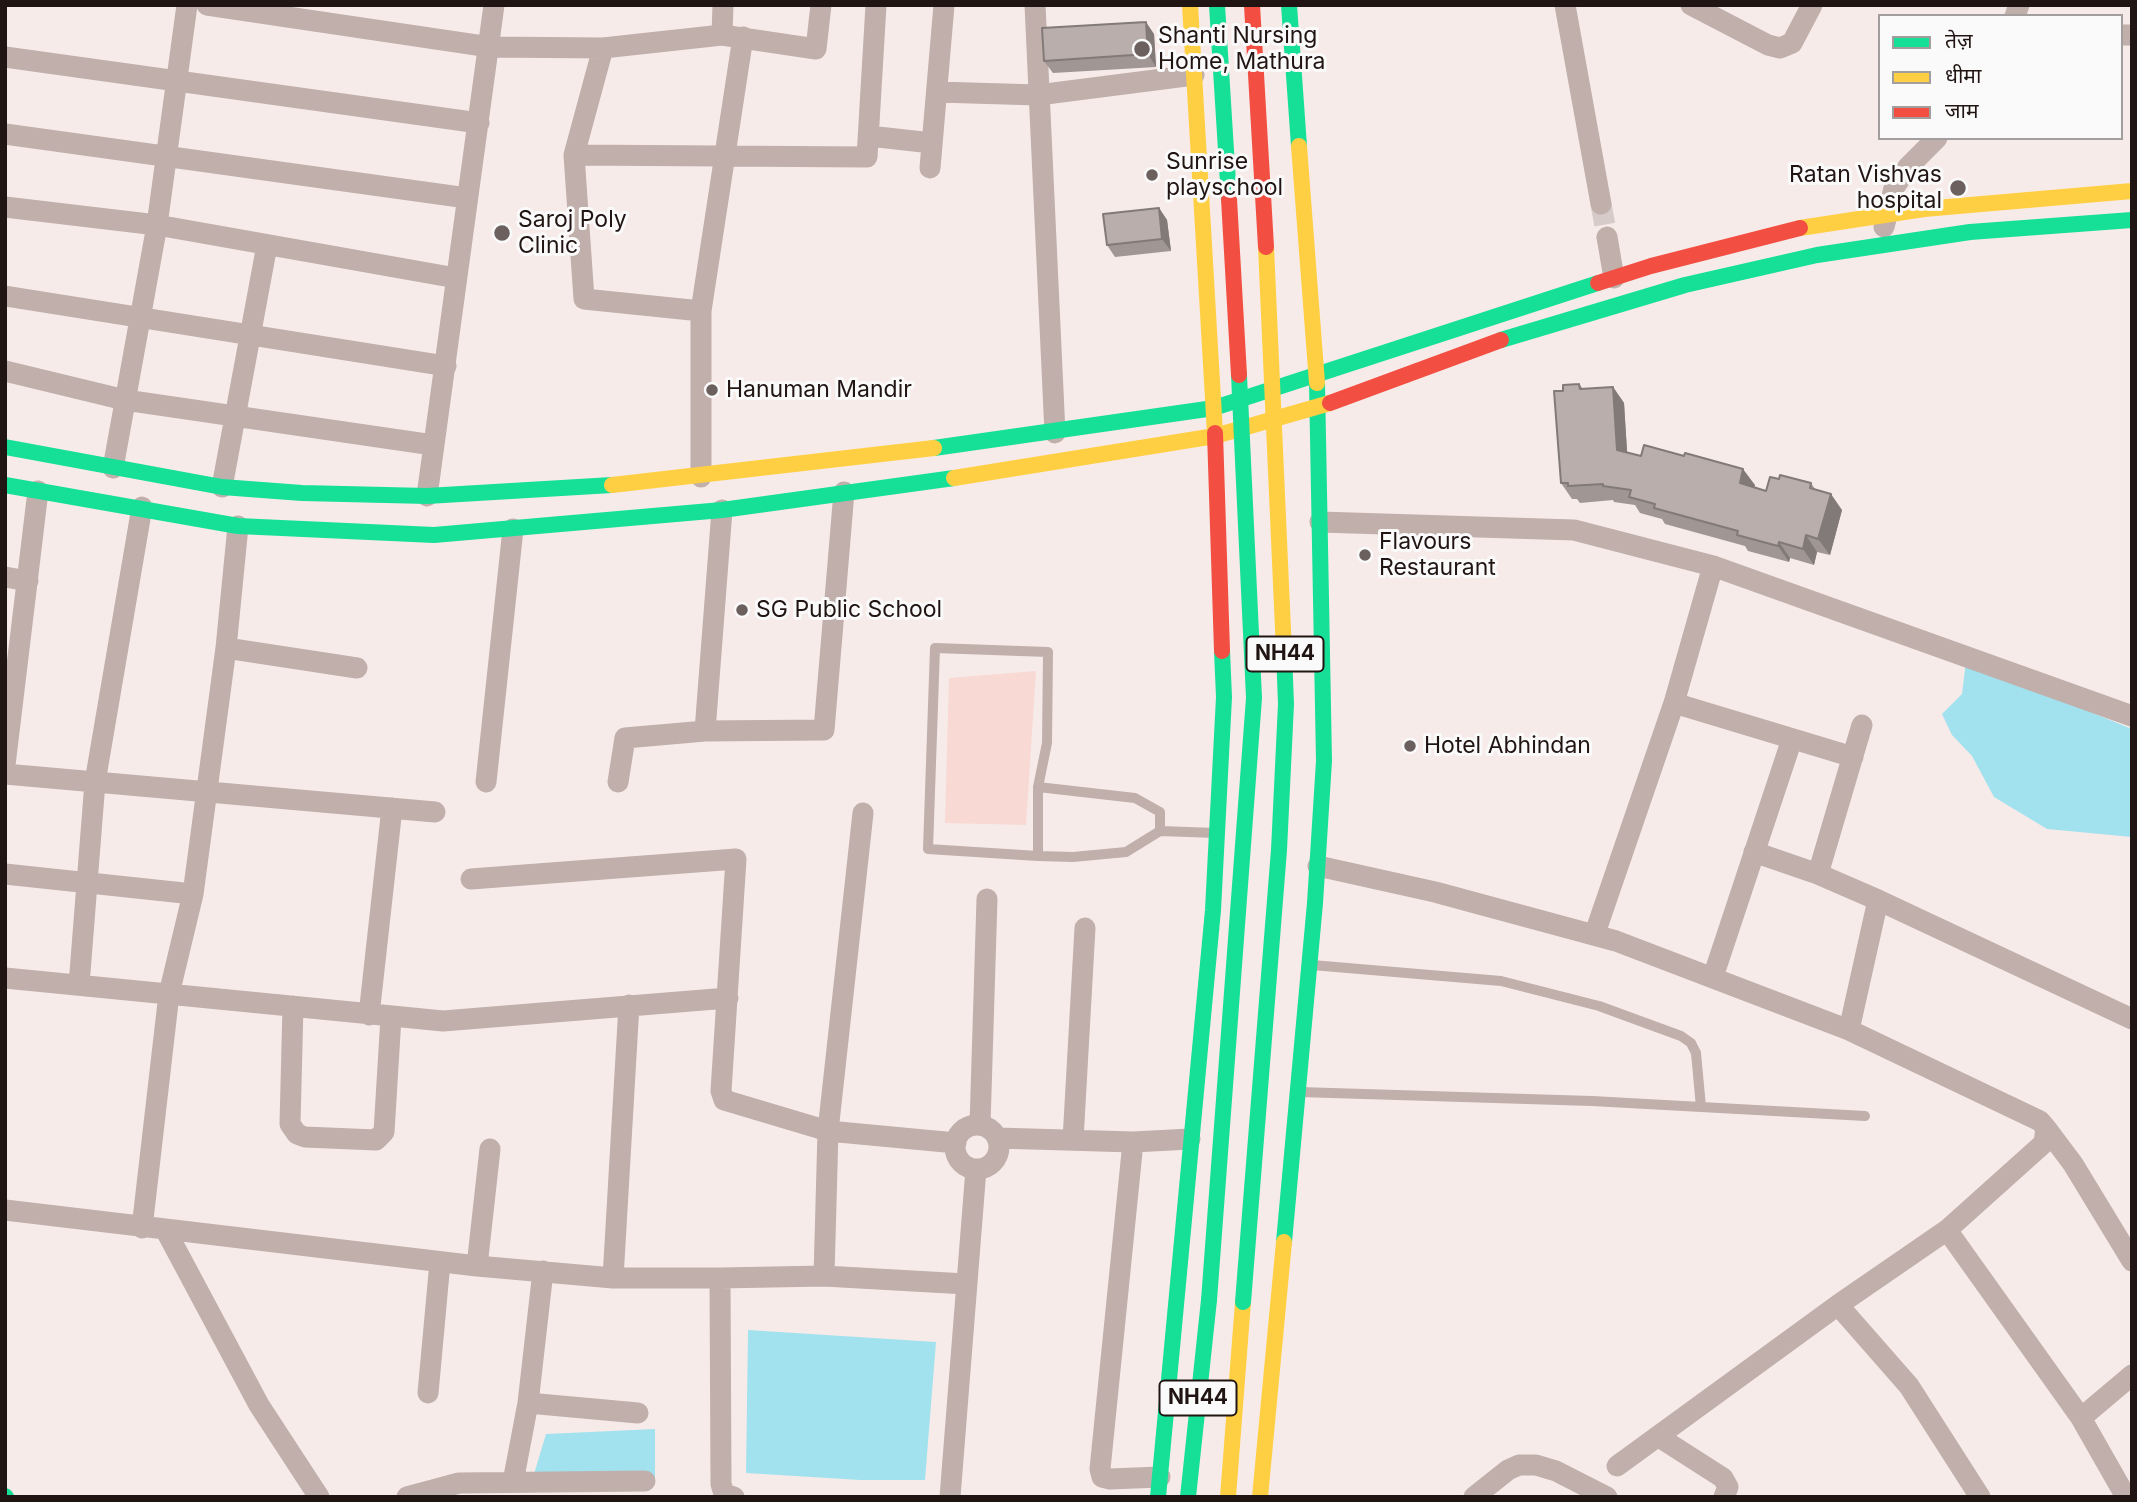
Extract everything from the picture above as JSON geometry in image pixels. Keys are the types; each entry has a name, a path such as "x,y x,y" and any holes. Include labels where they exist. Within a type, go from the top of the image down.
{"main road":[{"path":"1159,1487 1217,833 1224,697 1214,408 1190,5"},
{"name":"NH44","path":"1188,1497 1209,1300 1251,779 1254,698 1243,433 1217,5"},
{"name":"NH44","path":"1228,1497 1279,850 1286,704 1276,416 1252,5"},
{"path":"1260,1497 1318,866 1324,761 1319,407 1289,5"},
{"path":"5,447 222,487 302,493 427,496 564,489 701,477 1055,433 1214,408 1614,278 1808,226 1888,213 2132,191"},
{"path":"5,485 238,526 434,535 722,510 1054,464 1215,436 1319,407 1487,344 1672,289 1879,243 1970,232 2132,220"}],"street":[{"path":"113,468 157,225 187,5"},
{"path":"207,5 490,47 603,48 733,36 816,49 821,5"},
{"path":"427,496 494,5"},
{"path":"701,477 701,311 726,156 733,36 723,5"},
{"path":"574,155 867,156 876,5"},
{"path":"930,168 944,5"},
{"path":"1035,5 1055,433"},
{"path":"1565,5 1601,204"},
{"path":"1691,5 1768,45 1780,47 1793,43 1812,5"},
{"path":"603,48 574,155 584,299 701,311"},
{"path":"5,57 479,123"},
{"path":"937,92 1038,95 1195,75"},
{"path":"5,134 467,198"},
{"path":"869,136 932,143"},
{"path":"1879,243 1894,188 1908,167 1935,140"},
{"path":"5,207 157,225 456,278"},
{"path":"1607,237 1614,278"},
{"path":"222,487 267,245"},
{"path":"5,296 446,366"},
{"path":"5,371 125,400 433,445"},
{"path":"5,765 13,652 28,581 38,491"},
{"path":"618,782 625,738 705,731 824,730 844,492"},
{"path":"79,985 95,782 142,507"},
{"path":"705,731 722,510"},
{"path":"1320,523 1574,530 1713,566 2132,716"},
{"path":"142,1228 169,994 193,894 226,649 238,526"},
{"path":"486,782 513,529"},
{"path":"1595,933 1674,703 1713,566"},
{"path":"5,577 28,581"},
{"path":"226,649 357,668"},
{"path":"1674,703 1853,757"},
{"path":"1818,874 1862,725"},
{"path":"1713,976 1792,738"},
{"path":"5,774 435,812"},
{"path":"369,1014 392,808"},
{"path":"824,1276 828,1131 863,813"},
{"path":"1754,852 1818,874 2132,1019"},
{"path":"471,879 736,859 720,1091 724,1100 828,1131 956,1143"},
{"path":"1318,866 1435,892 1595,933 1849,1030 2040,1121 2073,1164 2132,1261"},
{"path":"5,874 193,894"},
{"path":"980,1125 987,899"},
{"path":"1849,1030 1878,901"},
{"path":"1073,1140 1085,928"},
{"path":"5,978 391,1017 462,1021 728,998"},
{"path":"613,1278 629,1005"},
{"path":"293,1006 290,1124 297,1134 305,1137 376,1140 384,1132 391,1017"},
{"path":"980,1125 997,1138 1133,1142 1190,1139"},
{"path":"980,1125 964,1129 956,1143 960,1160 976,1169 992,1163 998,1155 997,1138"},
{"path":"1617,1466 1838,1305 1947,1230 2044,1143 2046,1128"},
{"path":"1133,1142 1100,1469 1102,1477 1159,1487"},
{"path":"477,1266 491,1149"},
{"path":"950,1497 976,1169"},
{"path":"5,1210 440,1262 613,1278 824,1276 966,1284"},
{"path":"165,1229 259,1405 319,1497"},
{"path":"1947,1230 2081,1418 2126,1497"},
{"path":"428,1394 440,1262"},
{"path":"513,1482 528,1404 543,1271"},
{"path":"720,1278 721,1484 724,1494 734,1497"},
{"path":"1838,1305 1909,1385 1980,1497"},
{"path":"2081,1418 2132,1375"},
{"path":"528,1404 638,1413"},
{"path":"1659,1437 1723,1478 1728,1487 1724,1497"},
{"path":"1474,1497 1508,1470 1519,1465 1536,1465 1556,1471 1607,1497"},
{"path":"407,1497 459,1483 645,1482"}],"lane":[{"path":"1038,856 1038,787 1047,743 1048,652 935,649 928,849 1038,856 1126,852 1160,831 1217,833"},
{"path":"1038,787 1135,798 1160,812 1160,831"},
{"path":"1309,965 1502,982 1600,1006 1681,1036 1690,1043 1696,1053 1701,1107"},
{"path":"1296,1092 1865,1115"}],"shaded area":[{"path":"1036,671 1026,825 945,823 949,678"}],"water":[{"path":"1966,661 2132,729 2132,837 2047,829 1994,797 1972,756 1952,735 1942,714 1962,694"},
{"path":"748,1330 936,1342 925,1480 860,1480 746,1473"},
{"path":"655,1429 655,1478 616,1480 534,1474 546,1434"}],"building":[{"path":"1146,22 1148,54 1044,61 1042,28"},
{"path":"1159,208 1162,239 1107,245 1103,214"},
{"path":"1579,384 1580,389 1613,387 1617,450 1641,456 1644,445 1684,456 1685,453 1743,469 1740,483 1766,491 1770,477 1779,479 1780,475 1811,483 1810,488 1831,494 1818,539 1806,535 1803,549 1779,542 1778,546 1737,535 1738,531 1654,508 1655,504 1629,497 1631,490 1603,484 1568,486 1568,483 1561,483 1554,391 1563,391 1563,385"}],"tunnel":[{"path":"1601,204 1607,237"}],"traffic: fast":[{"path":"1217,5 1229,199"},
{"path":"1289,5 1299,146"},
{"path":"1501,340 1685,285 1817,255 1970,232 2132,220"},
{"path":"934,448 1214,408 1598,283"},
{"path":"1209,1300 1254,698 1239,375"},
{"path":"1284,1242 1315,903 1324,761 1317,383"},
{"path":"5,447 222,487 302,493 427,496 612,485"},
{"path":"5,485 238,526 434,535 722,510 954,478"},
{"path":"1158,1497 1213,910 1224,697 1222,651"},
{"path":"1243,1302 1279,850 1286,704 1284,652"},
{"path":"1188,1497 1209,1300"}],"traffic: slow":[{"path":"1190,5 1215,433"},
{"path":"1299,146 1317,383"},
{"path":"1800,228 1924,209 2132,191"},
{"path":"1266,247 1284,652"},
{"path":"954,478 1215,436 1330,403"},
{"path":"612,485 934,448"},
{"path":"1260,1497 1284,1242"},
{"path":"1228,1497 1243,1302"}],"traffic: jam":[{"path":"1252,5 1266,247"},
{"path":"1229,199 1239,375"},
{"path":"1598,283 1651,266 1800,228"},
{"path":"1330,403 1501,340"},
{"path":"1215,433 1222,651"}],"place":[{"name":"Shanti Nursing Home, Mathura","path":"1142,49"},
{"name":"Sunrise playschool","path":"1152,175"},
{"name":"Ratan Vishvas hospital","path":"1958,188"},
{"name":"Saroj Poly Clinic","path":"502,233"},
{"name":"Hanuman Mandir","path":"712,390"},
{"name":"Flavours Restaurant","path":"1365,555"},
{"name":"SG Public School","path":"742,610"},
{"name":"Hotel Abhindan","path":"1410,746"}]}
